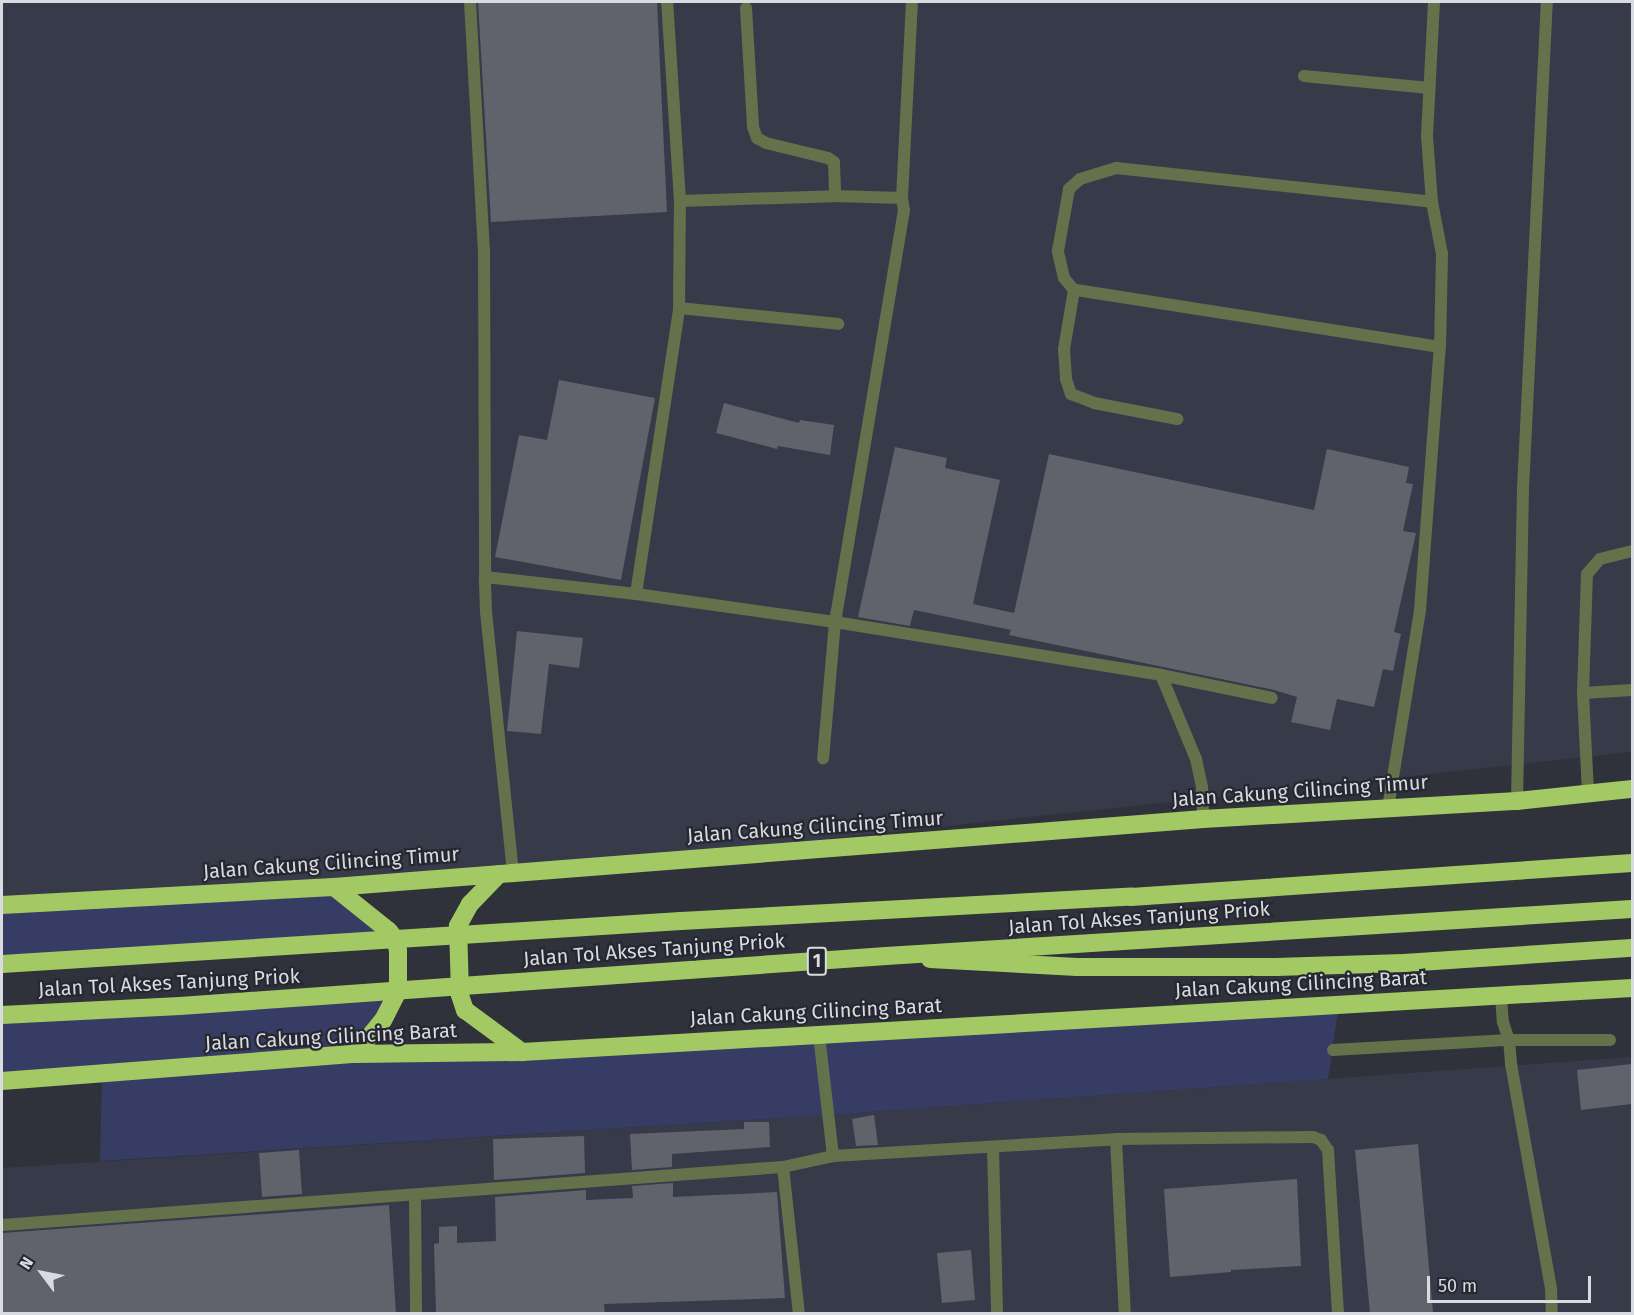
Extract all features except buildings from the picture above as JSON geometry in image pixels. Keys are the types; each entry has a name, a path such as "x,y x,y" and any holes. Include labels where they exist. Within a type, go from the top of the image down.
{"highway":[{"name":"Jalan Cakung Cilincing Timur","path":"2,905 334,887 1203,819 1516,801 1632,789"},
{"name":"Jalan Tol Akses Tanjung Priok","path":"2,964 681,921 1131,897 1632,863"},
{"path":"506,873 470,904 458,926 460,995 465,1010 522,1052"},
{"path":"334,887 389,931 396,940 398,951 398,991 383,1020 355,1054"},
{"name":"Jalan Tol Akses Tanjung Priok","path":"2,1015 180,1006 886,956 1632,909"},
{"path":"886,956 1158,969 1404,963 1632,948"},
{"name":"Jalan Cakung Cilincing Barat","path":"2,1081 355,1054 522,1052 1632,988"}],"lane":[{"path":"470,2 484,250 486,612 506,873"},
{"path":"636,594 678,308 680,201 667,2"},
{"path":"823,758 835,622 904,210 902,198 912,2"},
{"path":"1388,808 1420,610 1440,346 1442,254 1432,202 1427,136 1434,2"},
{"path":"1516,801 1523,489 1547,2"},
{"path":"746,8 753,127 757,138 834,162 835,196"},
{"path":"1304,76 1429,88"},
{"path":"1432,202 1116,168 1080,179 1069,189 1058,251 1064,278 1074,290 1440,346"},
{"path":"680,201 835,196 902,198"},
{"path":"1074,290 1064,349 1066,379 1071,394 1094,403 1177,419"},
{"path":"678,308 838,324"},
{"path":"1588,792 1584,693 1587,574 1600,559 1632,551"},
{"path":"485,577 636,594 835,622 1161,675 1272,698"},
{"path":"1161,675 1196,759 1202,787 1203,819"},
{"path":"1584,693 1632,690"},
{"path":"1501,996 1503,1022 1509,1040 1510,1064 1551,1289 1552,1314"},
{"path":"819,1035 833,1156"},
{"path":"1333,1050 1509,1040 1610,1040"},
{"path":"2,1225 783,1167 833,1156 1116,1139 1313,1137 1322,1140 1328,1150 1338,1314"},
{"path":"1116,1139 1125,1314"},
{"path":"993,1147 997,1314"},
{"path":"783,1167 800,1314"},
{"path":"415,1194 416,1314"}],"shaded area":[{"path":"2,2 1632,2 1632,752 513,873 2,900"},
{"path":"334,887 389,931 2,964 2,905"},
{"path":"399,986 355,1053 1339,1005 1328,1079 828,1115 100,1161 102,1074 2,1082 2,1015"},
{"path":"1632,1057 1632,1313 2,1314 2,1168 841,1114"}]}
